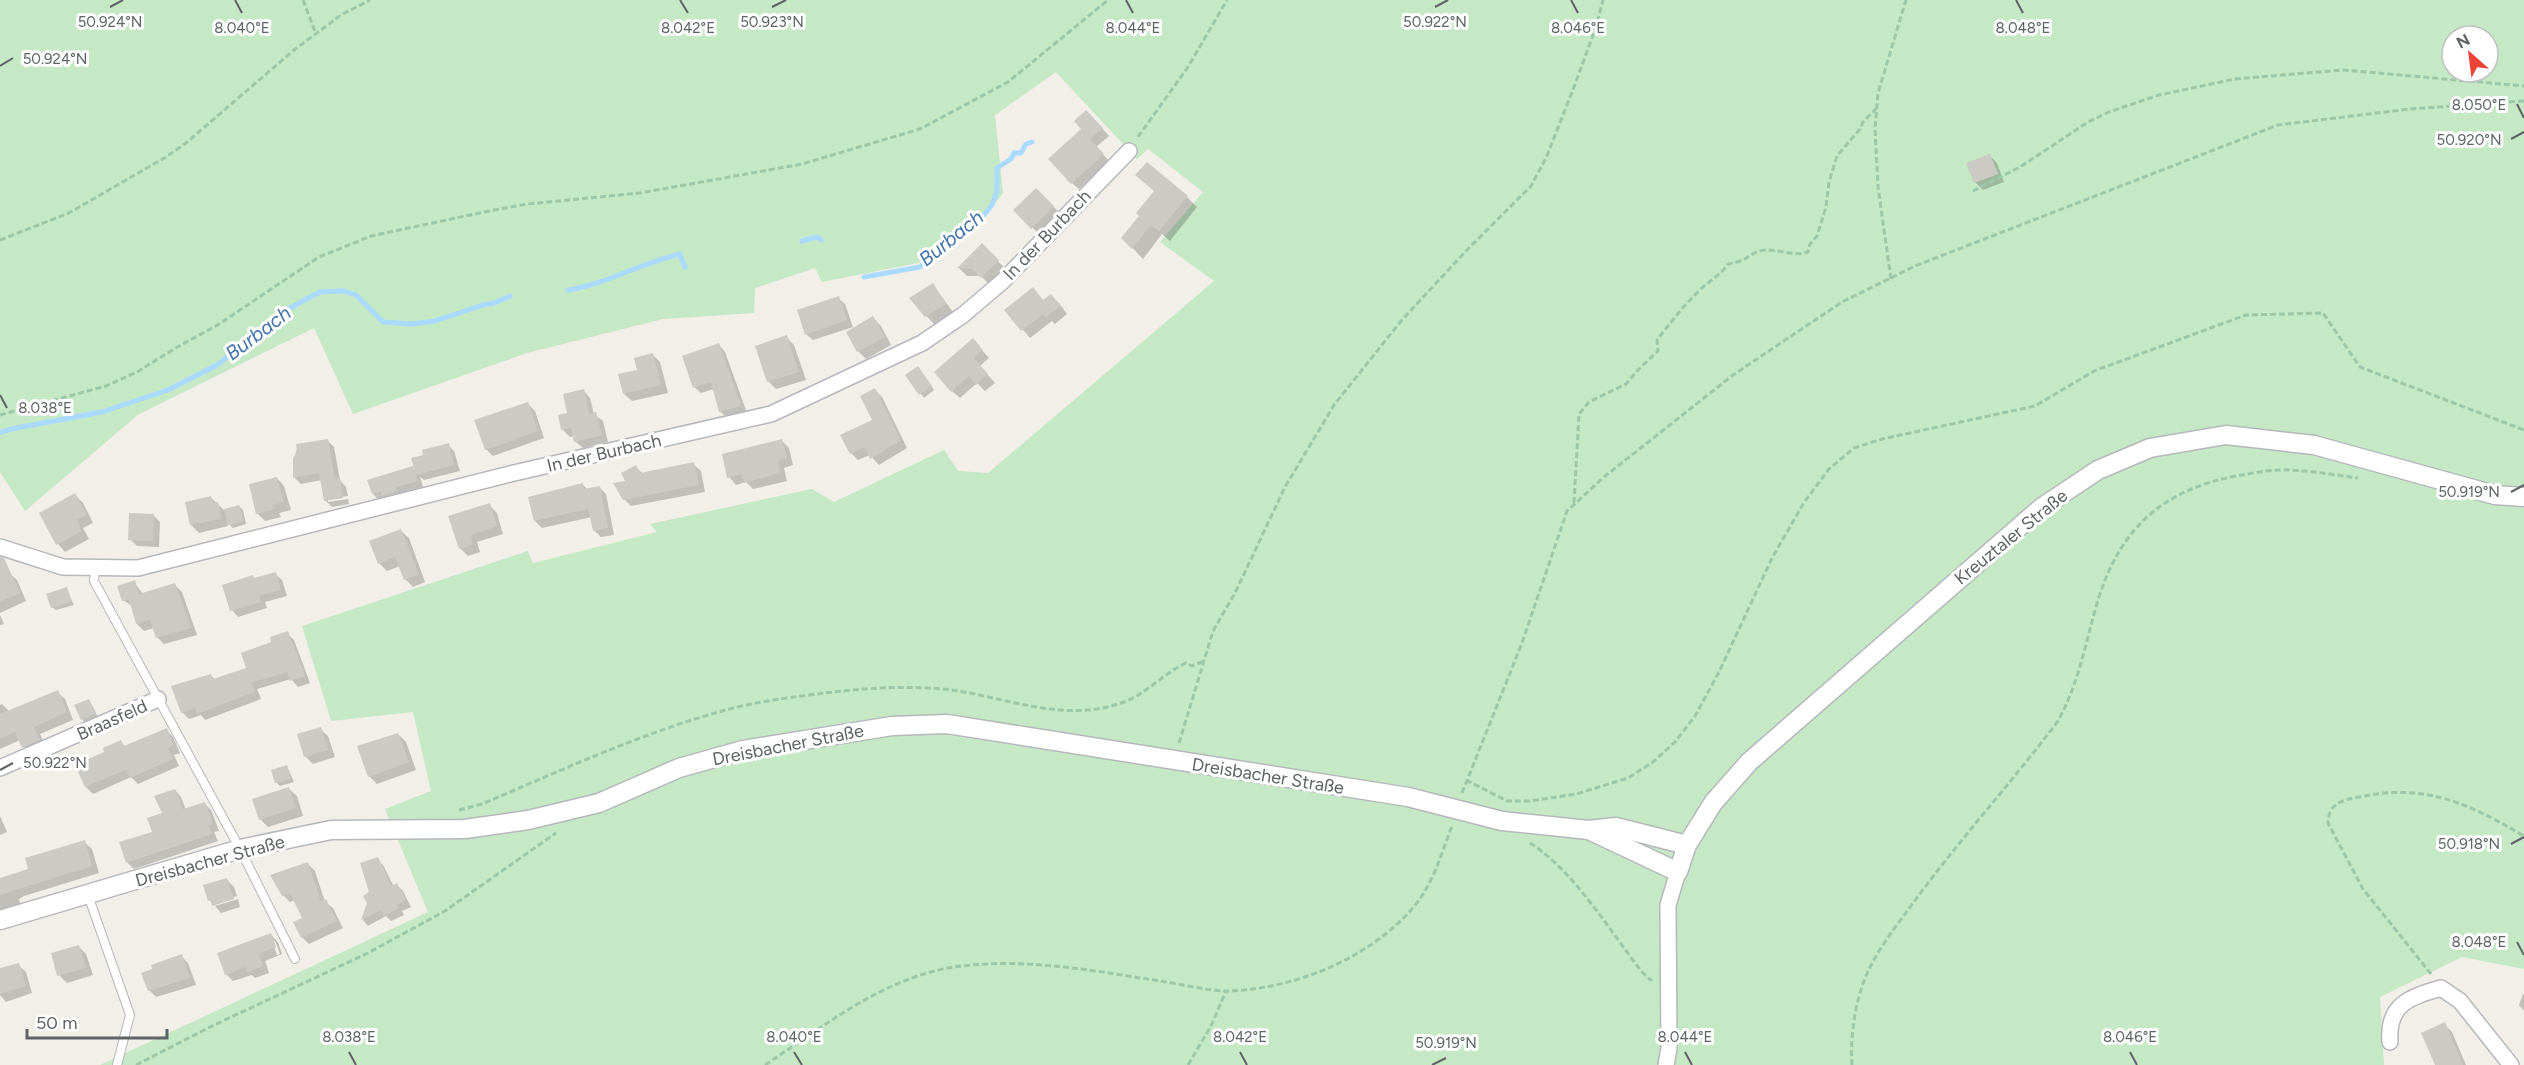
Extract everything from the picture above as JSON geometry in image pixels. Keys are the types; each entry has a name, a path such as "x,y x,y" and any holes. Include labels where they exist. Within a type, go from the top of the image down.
{"street":[{"name":"In der Burbach","path":"0,547 63,567 138,568 514,473 771,414 922,343 942,331 1003,281 1129,151"},
{"name":"Kreuztaler Straße","path":"1678,872 1687,844 1713,803 1749,762 2042,508 2098,470 2150,448 2226,435 2314,445 2495,495 2524,497"},
{"name":"Braasfeld","path":"0,768 158,699"},
{"name":"Dreisbacher Straße","path":"0,920 88,896 240,849 332,830 465,829 528,820 580,808 679,768 743,750 892,726 947,724 1173,762 1408,797 1502,821 1589,831 1616,827 1687,844"},
{"name":"Dreisbacher Straße","path":"1589,831 1678,872"},
{"path":"1666,1065 1669,1048 1668,905 1678,872"},
{"path":"2390,1042 2391,1019 2396,1010 2419,994 2441,988 2460,1000 2511,1065"}],"lane":[{"path":"95,568 94,581 240,849 295,959"},
{"path":"88,896 130,1015 117,1065"}],"path":[{"path":"303,0 316,34"},
{"path":"0,240 69,213 166,157 186,143 316,34 341,15 370,0"},
{"path":"0,415 106,386 137,372 216,326 319,257 371,236 499,209 640,193 802,164 920,129 1008,82 1108,0"},
{"path":"1129,151 1188,66 1227,0"},
{"path":"1173,762 1213,631 1235,593 1285,487 1334,405 1401,321 1466,250 1531,186 1546,158 1574,87 1596,27 1603,0"},
{"path":"1891,279 1878,187 1876,109 1886,62 1906,0"},
{"path":"1973,191 2020,167 2088,122 2109,111 2159,95 2235,80 2344,70 2524,86"},
{"path":"765,1065 866,1000 896,984 926,972 962,966 1017,963 1062,966 1226,991 1292,981 1333,965 1370,946 1395,926 1417,903 1432,877 1458,810 1466,780 1522,643 1567,511 1665,427 1733,375 1842,302 1915,266 2278,124 2410,109 2524,101"},
{"path":"1574,504 1579,414 1589,402 1626,384 1658,351 1657,340 1682,308 1707,283 1722,273 1728,264 1743,260 1749,254 1762,250 1779,250 1800,255 1808,252 1810,244 1817,236 1826,207 1829,182 1837,156 1876,109"},
{"path":"1466,780 1507,801 1530,801 1586,791 1628,778 1653,762 1676,742 1695,716 1719,672 1772,558 1805,501 1829,469 1854,448 1882,439 2035,406 2094,371 2246,315 2323,313 2360,367 2524,430"},
{"path":"1852,1065 1851,1053 1856,1014 1866,977 1878,952 1939,868 1982,818 2058,721 2071,697 2085,656 2098,600 2114,559 2133,531 2155,508 2188,490 2218,480 2258,472 2289,470 2366,478"},
{"path":"2441,988 2363,889 2328,823 2328,813 2334,805 2352,798 2384,791 2417,791 2450,798 2488,814 2524,836"},
{"path":"136,1065 212,1026 366,954 445,911 562,829 580,808"},
{"path":"1527,841 1544,852 1571,881 1642,972 1669,994"},
{"path":"1188,1065 1211,1026 1226,991"}],"green space":[{"path":"0,0 2524,0 2524,969 2462,957 2380,997 2384,1065 100,1065 428,912 385,809 431,791 413,712 331,721 302,626 528,551 533,563 657,532 650,524 812,489 834,502 944,450 958,471 988,473 1214,281 1160,242 1203,192 1148,149 1137,159 1056,72 995,115 1003,193 984,219 928,261 822,282 815,268 755,288 754,313 663,319 527,353 353,414 314,328 139,414 25,511 0,472"}],"building":[{"path":"1086,110 1103,128 1090,139 1104,154 1071,184 1048,159 1081,129 1074,121"},
{"path":"1990,154 1998,174 1974,183 1966,163"},
{"path":"1147,162 1188,196 1159,231 1151,225 1132,249 1121,238 1139,216 1136,213 1154,191 1135,175"},
{"path":"1036,188 1054,206 1031,229 1013,210"},
{"path":"982,243 999,260 981,278 972,269 957,268"},
{"path":"933,283 946,304 925,317 909,298"},
{"path":"1033,287 1043,300 1051,294 1061,306 1046,317 1043,314 1021,331 1004,310"},
{"path":"839,296 847,320 805,335 797,310"},
{"path":"873,316 885,337 857,352 846,332"},
{"path":"787,335 799,372 767,382 755,346"},
{"path":"973,338 983,350 974,358 988,374 976,385 969,376 951,392 934,372"},
{"path":"719,343 741,406 719,412 711,382 693,388 682,356"},
{"path":"653,353 661,385 623,394 618,374 637,370 634,358"},
{"path":"918,366 932,386 919,395 905,375"},
{"path":"875,388 901,440 870,459 865,447 850,454 840,435 872,420 860,396"},
{"path":"584,389 589,414 596,412 602,435 574,442 571,428 561,430 558,415 567,413 563,394"},
{"path":"528,402 538,431 485,450 474,420"},
{"path":"328,439 335,479 340,478 343,498 324,501 319,473 293,478 293,459 297,450 296,444"},
{"path":"782,439 787,458 778,461 781,473 744,483 742,474 727,478 722,454"},
{"path":"449,443 454,465 416,475 411,458 423,455 422,450"},
{"path":"694,462 699,485 623,500 613,483 625,481 621,473 636,465 640,473"},
{"path":"413,466 418,481 396,487 397,491 381,496 381,492 372,494 367,480"},
{"path":"277,477 284,502 273,505 274,509 256,514 249,484"},
{"path":"583,483 584,489 600,486 608,528 593,531 588,509 534,521 528,497"},
{"path":"75,493 87,515 77,520 82,531 56,545 39,513"},
{"path":"211,496 213,503 218,502 221,519 190,525 185,502"},
{"path":"490,503 497,526 471,535 473,544 459,549 448,516"},
{"path":"239,505 244,521 228,525 224,509"},
{"path":"129,513 154,514 153,541 128,540"},
{"path":"401,529 419,574 404,580 395,557 378,564 369,541"},
{"path":"0,557 4,558 20,593 0,602"},
{"path":"276,572 281,590 259,596 261,602 230,611 222,585 253,575 254,578"},
{"path":"135,580 139,594 175,583 191,628 156,638 150,620 136,624 129,599 122,601 117,586"},
{"path":"67,587 72,602 51,608 46,594"},
{"path":"288,631 305,676 290,681 287,672 251,683 255,692 197,714 195,708 181,713 171,686 211,674 213,679 246,668 241,653 271,642 270,637"},
{"path":"58,690 67,712 34,727 40,740 22,748 15,732 0,739 0,714"},
{"path":"89,699 96,713 81,720 74,705"},
{"path":"321,727 328,750 304,757 297,734"},
{"path":"167,728 174,745 168,748 173,759 130,778 126,770 85,787 75,765 104,752 103,748 121,740 124,746"},
{"path":"398,733 409,762 368,777 357,746"},
{"path":"287,765 291,779 275,783 271,770"},
{"path":"289,787 296,808 259,820 252,799"},
{"path":"175,789 183,809 205,802 213,824 209,826 212,834 126,863 119,842 152,832 147,818 162,813 154,796"},
{"path":"85,840 92,866 0,895 0,878 28,869 25,858"},
{"path":"378,857 391,886 397,883 406,900 397,905 399,908 384,916 381,910 361,920 367,903 363,896 369,892 360,863"},
{"path":"308,862 321,902 326,899 337,921 301,938 293,922 302,918 290,893 282,896 270,875"},
{"path":"227,878 234,899 212,906 203,885"},
{"path":"271,933 276,947 259,954 263,966 247,972 245,967 225,975 217,953"},
{"path":"79,945 86,968 57,976 51,953"},
{"path":"182,954 190,978 148,991 141,973 152,969 151,965"},
{"path":"19,963 26,986 0,994 0,968"},
{"path":"2445,1022 2463,1065 2435,1065 2421,1033"}],"waterway":[{"name":"Burbach","path":"864,277 920,267 957,234 983,216 992,205 997,191 997,168 1011,159 1014,153 1021,153 1026,144 1032,142"},
{"name":"Burbach","path":"802,241 817,237 821,240"},
{"name":"Burbach","path":"568,290 596,283 680,254 685,267"},
{"name":"Burbach","path":"0,433 102,412 168,390 217,365 288,309 320,292 344,291 356,295 383,322 412,324 435,321 492,304 510,296"}]}
